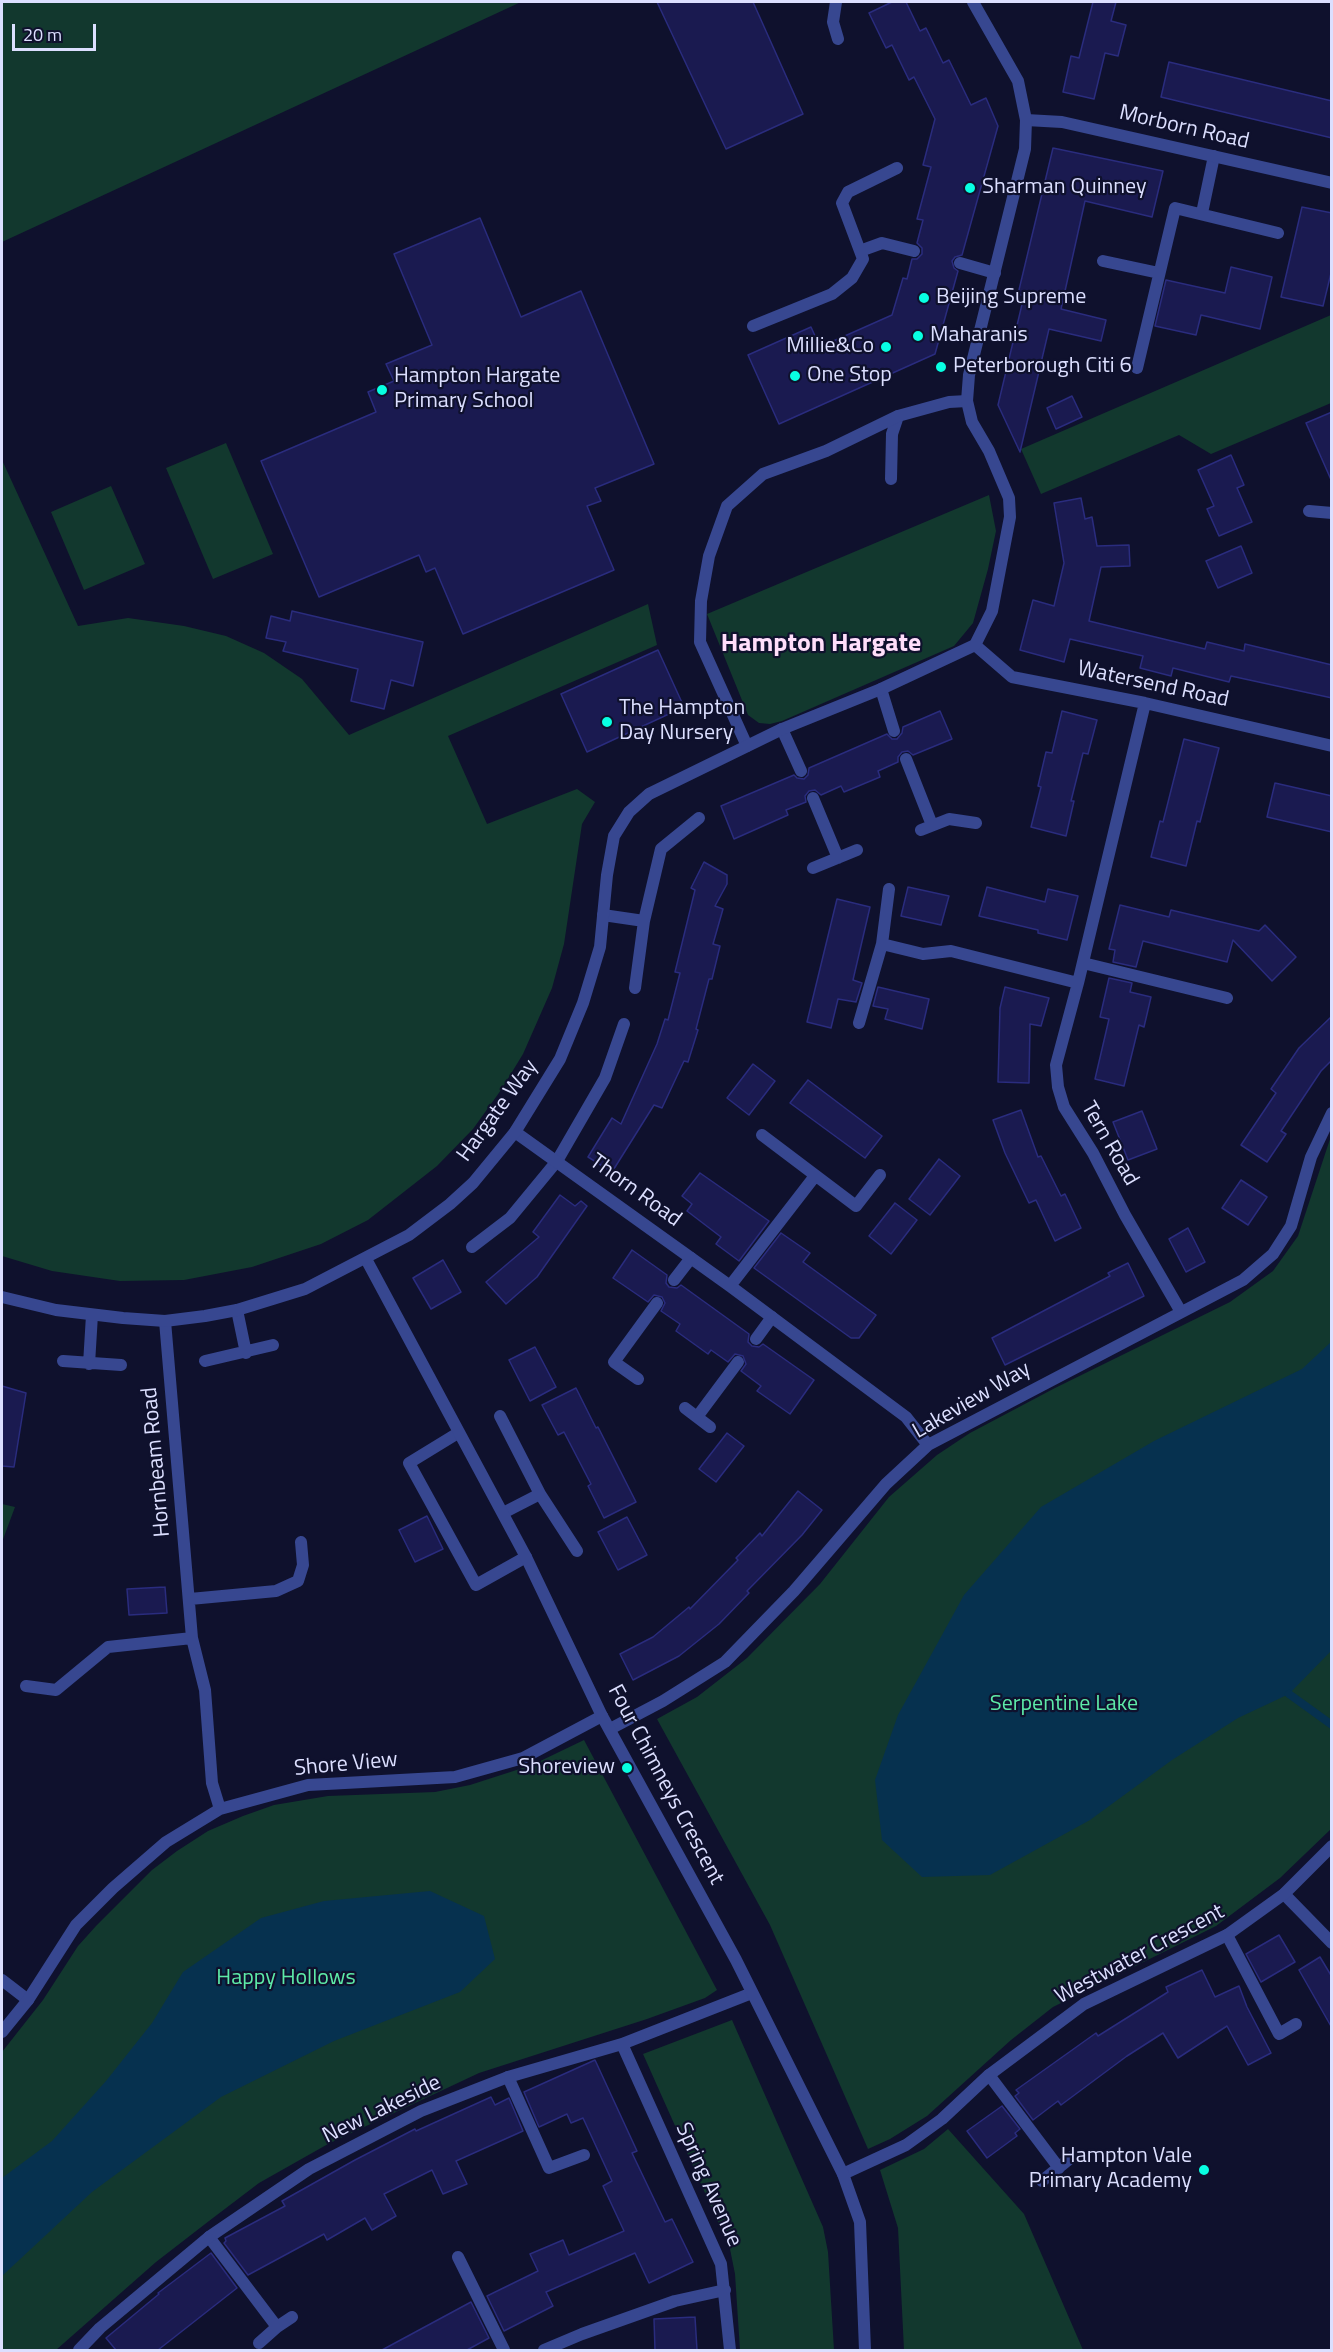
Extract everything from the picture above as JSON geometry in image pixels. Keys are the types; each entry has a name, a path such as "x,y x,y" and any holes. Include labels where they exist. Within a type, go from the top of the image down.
{"street":[{"path":"836,2 833,22 838,39"},
{"path":"973,2 1018,81 1026,120 1025,149 969,375 967,401 972,422 989,451 1009,498 1010,518 993,611 975,645"},
{"name":"Morborn Road","path":"1026,120 1062,122 1332,183"},
{"path":"1202,213 1214,156"},
{"path":"753,326 832,294 852,278 863,259 842,203 848,192 897,168"},
{"path":"1137,368 1175,208 1278,233"},
{"path":"860,251 882,243 914,251"},
{"path":"1103,261 1159,273"},
{"path":"960,263 995,273"},
{"path":"747,746 700,642 701,602 709,556 727,506 763,474 826,451 898,416 949,402 967,401"},
{"path":"891,479 892,434 898,416"},
{"path":"1310,511 1332,513"},
{"name":"Hargate Way","path":"2,1297 56,1310 165,1321 237,1310 305,1289 409,1235 473,1183 515,1132 560,1059 584,1003 600,947 614,836 629,812 649,794 782,729 881,688 975,645"},
{"name":"Watersend Road","path":"975,645 1012,676 1145,703 1332,746"},
{"path":"881,688 894,731"},
{"name":"Tern Road","path":"1145,703 1083,963 1056,1065 1058,1087 1064,1107 1094,1153 1125,1215 1181,1312"},
{"path":"782,729 801,771"},
{"path":"906,759 927,828 949,819 976,823"},
{"path":"813,798 838,858"},
{"path":"635,988 645,921 661,849 699,818"},
{"path":"813,868 857,850"},
{"path":"859,1023 882,944 889,889"},
{"path":"603,915 645,921"},
{"path":"882,944 923,954 951,951 1078,983"},
{"path":"1083,963 1227,998"},
{"path":"472,1247 510,1218 557,1161 605,1078 624,1024"},
{"name":"Lakeview Way","path":"610,1729 663,1701 724,1662 794,1591 886,1484 928,1445 1243,1280 1273,1254 1291,1226 1311,1157 1332,1113"},
{"name":"Thorn Road","path":"515,1132 730,1286 906,1418 928,1445"},
{"path":"762,1134 856,1206 880,1175"},
{"path":"730,1286 815,1176"},
{"name":"Four Chimneys Crescent","path":"366,1258 526,1557 602,1716 752,1993 843,2174 860,2222 865,2350"},
{"path":"674,1280 691,1258"},
{"path":"638,1379 614,1362 657,1303"},
{"path":"237,1310 246,1353"},
{"path":"89,1364 92,1315"},
{"path":"756,1339 772,1317"},
{"name":"Hornbeam Road","path":"165,1321 192,1638 205,1690 212,1783 220,1809"},
{"path":"205,1361 273,1345"},
{"path":"63,1361 121,1365"},
{"path":"697,1417 738,1362"},
{"path":"685,1408 710,1427"},
{"path":"500,1416 540,1494 577,1551"},
{"path":"458,1433 409,1463 476,1585 526,1557"},
{"path":"503,1513 540,1494"},
{"path":"190,1599 276,1591 298,1581 303,1565 301,1542"},
{"path":"26,1686 56,1690 108,1647 192,1638"},
{"name":"Shore View","path":"2,2032 28,2000 76,1925 113,1888 166,1842 220,1809 308,1785 455,1777 523,1758 602,1716"},
{"name":"Westwater Crescent","path":"843,2174 906,2145 942,2119 989,2074 1084,2004 1227,1935 1284,1894 1332,1846"},
{"path":"1284,1894 1332,1943"},
{"path":"1227,1935 1279,2034 1296,2024"},
{"path":"2,1980 28,2000"},
{"name":"New Lakeside","path":"80,2350 100,2328 209,2237 309,2169 421,2111 508,2077 622,2044 752,1993"},
{"name":"Spring Avenue","path":"622,2044 721,2264 730,2350"},
{"path":"989,2074 1059,2168"},
{"path":"508,2077 549,2168 584,2155"},
{"path":"1042,2181 1073,2156"},
{"path":"209,2237 277,2327"},
{"path":"458,2257 504,2350"},
{"path":"544,2350 675,2301 725,2290"},
{"path":"260,2343 292,2317"}],"green space":[{"path":"2,2 521,2 2,242"},
{"path":"1331,315 1331,403 1211,454 1179,435 1041,494 1021,449"},
{"path":"226,443 273,554 213,579 166,468"},
{"path":"2,460 78,626 128,618 184,626 226,636 264,653 302,679 349,735 648,604 657,645 448,736 487,824 577,789 595,802 582,824 564,944 552,988 523,1054 473,1129 437,1166 368,1220 321,1244 252,1267 184,1280 120,1281 52,1271 2,1256"},
{"path":"111,486 145,564 84,590 51,512"},
{"path":"989,495 996,531 988,569 973,623 954,646 782,721 770,724 759,723 748,715 707,614"},
{"name":"Serpentine Lake","path":"1331,1136 1331,1829 1280,1878 1216,1926 1053,2007 1011,2040 927,2116 890,2139 868,2149 770,1925 657,1719 697,1697 747,1658 820,1584 889,1497 937,1455 970,1433 1055,1388 1230,1302 1273,1271 1298,1236"},
{"path":"2,1504 15,1507 2,1542"},
{"name":"Happy Hollows","path":"584,1740 717,1990 705,1998 647,2019 479,2073 328,2144 259,2183 156,2262 56,2350 2,2350 2,2052 43,2000 78,1946 96,1926 152,1870 177,1851 208,1831 243,1816 274,1805 328,1796 435,1792 470,1785 532,1765"},
{"path":"732,2020 823,2227 828,2252 834,2350 740,2350 735,2274 730,2249 643,2054"},
{"path":"948,2129 1024,2214 1083,2350 904,2350 898,2228 880,2170 924,2149"}],"water":[{"name":"Serpentine Lake","path":"1331,1342 1331,1651 1289,1694 1238,1718 1172,1760 1090,1820 990,1875 922,1877 882,1840 875,1780 898,1715 964,1595 1041,1507 1154,1441 1302,1369"},
{"name":"Happy Hollows","path":"430,1891 484,1916 495,1959 460,1992 334,2041 221,2097 92,2192 2,2276 2,2178 52,2141 106,2081 152,2023 183,1972 261,1918 324,1901"}],"building":[{"path":"657,2 753,2 803,114 726,149"},
{"path":"892,2 906,2 920,31 926,28 943,63 949,60 971,105 986,98 998,126 962,255 955,257 952,261 954,268 958,271 935,354 779,424 748,355 811,327 820,347 892,315 903,278 907,279 912,259 917,259 922,254 922,248 917,243 923,220 917,219 931,167 923,165 935,119 914,77 909,80 892,45 886,48 869,13"},
{"path":"1093,2 1116,2 1111,21 1126,25 1118,56 1105,53 1094,99 1063,92 1071,56 1079,58"},
{"path":"1169,62 1332,101 1332,138 1161,97"},
{"path":"1053,148 1163,171 1152,217 1085,201 1061,309 1106,320 1101,341 1049,329 1020,452 998,405 1024,296 1018,294"},
{"path":"1302,207 1332,213 1332,269 1323,306 1281,297"},
{"path":"480,218 521,317 581,291 654,464 595,488 601,501 587,506 614,570 463,634 435,568 426,572 419,555 319,597 261,461 376,412 368,392 394,381 386,364 432,345 394,254"},
{"path":"1231,267 1272,277 1260,329 1201,315 1196,335 1155,326 1166,280 1225,293"},
{"path":"1072,396 1082,417 1056,429 1047,408"},
{"path":"1332,412 1332,482 1306,423"},
{"path":"1231,455 1244,485 1237,488 1252,522 1219,536 1207,509 1214,506 1198,470"},
{"path":"1081,498 1085,519 1092,517 1097,546 1129,545 1130,566 1101,567 1089,621 1205,649 1207,642 1244,651 1245,644 1332,665 1332,698 1231,676 1229,682 1173,668 1171,676 1140,668 1143,656 1070,639 1064,662 1020,650 1033,600 1054,606 1064,563 1054,503"},
{"path":"1241,546 1252,573 1218,588 1206,561"},
{"path":"292,611 423,642 413,686 391,680 384,709 351,701 358,669 283,651 286,642 266,638 271,616 290,621"},
{"path":"658,650 684,707 587,752 561,694"},
{"path":"940,711 952,739 913,755 908,751 902,752 898,757 898,762 878,771 880,777 844,792 841,786 821,795 815,790 809,791 805,796 806,802 786,810 788,815 734,839 721,806 794,775 804,779 808,775 809,768 887,734 892,739 897,739 903,727"},
{"path":"1062,711 1097,720 1088,754 1083,753 1071,801 1074,801 1066,836 1031,827 1041,787 1038,786 1046,752 1052,753"},
{"path":"1184,739 1219,748 1186,866 1151,857 1160,821 1163,822"},
{"path":"1275,783 1332,796 1332,832 1267,817"},
{"path":"704,862 727,875 727,884 715,906 723,909 713,944 720,946 712,979 709,979 696,1029 698,1030 688,1062 684,1061 662,1108 654,1105 612,1172 588,1157 612,1118 621,1124 657,1044 665,1019 668,1020 680,973 675,972 695,890 691,888"},
{"path":"908,887 949,896 941,925 901,916"},
{"path":"987,887 1045,902 1048,889 1078,896 1067,940 1038,933 1038,930 979,916"},
{"path":"837,899 870,907 853,980 862,983 856,1002 838,999 831,1028 807,1022"},
{"path":"1120,905 1169,917 1171,910 1259,931 1265,925 1296,957 1272,981 1233,940 1227,962 1143,941 1136,967 1113,962 1115,950 1109,949"},
{"path":"1109,978 1132,983 1130,992 1151,997 1144,1027 1139,1025 1124,1086 1095,1079 1109,1019 1100,1017"},
{"path":"878,987 929,999 922,1029 885,1019 888,1009 873,1006"},
{"path":"1005,987 1049,998 1041,1026 1030,1024 1029,1083 998,1082 1000,1008"},
{"path":"1332,1016 1332,1060 1321,1071 1281,1131 1286,1134 1267,1162 1241,1145 1276,1093 1271,1089 1299,1048"},
{"path":"753,1064 775,1081 749,1115 727,1098"},
{"path":"808,1080 882,1136 865,1158 790,1103"},
{"path":"1021,1110 1038,1157 1041,1156 1061,1196 1065,1194 1081,1228 1055,1241 1036,1200 1029,1203 1005,1153 993,1120"},
{"path":"1142,1111 1157,1149 1128,1160 1113,1122"},
{"path":"939,1159 960,1176 930,1215 909,1199"},
{"path":"700,1173 769,1221 739,1261 716,1244 721,1237 687,1211 692,1204 682,1196"},
{"path":"1241,1180 1267,1197 1248,1225 1222,1208"},
{"path":"560,1195 575,1206 581,1201 587,1206 537,1277 506,1304 486,1282 539,1237 533,1232"},
{"path":"895,1203 917,1220 891,1254 869,1236"},
{"path":"1188,1228 1205,1262 1186,1272 1169,1239"},
{"path":"781,1233 810,1253 803,1262 876,1315 859,1338 851,1338 754,1268"},
{"path":"632,1250 667,1275 666,1283 669,1287 677,1288 681,1285 749,1334 748,1342 752,1346 759,1347 763,1344 814,1380 790,1414 757,1391 761,1386 741,1371 746,1364 743,1356 735,1354 728,1362 711,1350 708,1354 676,1331 680,1324 661,1311 665,1303 662,1297 654,1295 648,1302 613,1278"},
{"path":"443,1260 461,1292 431,1309 413,1278"},
{"path":"1128,1263 1144,1296 1005,1365 992,1338 1110,1276 1108,1273"},
{"path":"535,1347 556,1387 530,1401 509,1360"},
{"path":"2,1386 26,1393 14,1467 2,1466"},
{"path":"576,1388 636,1502 604,1518 588,1486 591,1484 564,1432 558,1435 542,1405"},
{"path":"727,1433 744,1446 716,1482 699,1469"},
{"path":"798,1491 822,1510 802,1535 747,1591 749,1593 719,1624 679,1656 633,1680 620,1654 653,1637 689,1607 690,1609 738,1560 736,1558 760,1533 762,1536"},
{"path":"427,1516 443,1549 415,1562 399,1530"},
{"path":"627,1517 647,1555 618,1570 598,1532"},
{"path":"165,1587 167,1613 129,1615 127,1589"},
{"path":"1279,1935 1295,1962 1261,1982 1246,1954"},
{"path":"1320,1957 1332,1977 1332,2028 1299,1970"},
{"path":"1202,1970 1215,1997 1239,1986 1247,2007 1271,2053 1248,2065 1227,2026 1178,2058 1163,2033 1127,2056 1061,2105 1058,2101 1033,2120 1015,2096 1019,2093 1016,2090 1096,2033 1098,2036 1168,1992 1166,1987"},
{"path":"595,2060 637,2151 632,2153 665,2222 672,2219 693,2262 649,2283 635,2253 546,2292 553,2306 504,2331 487,2296 538,2271 530,2254 563,2240 569,2255 624,2231 603,2186 612,2181 583,2118 571,2123 567,2114 539,2127 524,2092"},
{"path":"491,2097 495,2105 509,2098 523,2131 456,2161 467,2184 443,2194 432,2170 384,2194 396,2216 372,2230 365,2218 327,2240 324,2234 248,2275 224,2243 225,2238 285,2206 282,2201 355,2160 415,2129 416,2131"},
{"path":"1002,2106 1020,2129 1015,2133 1017,2136 987,2158 967,2131"},
{"path":"211,2253 237,2288 158,2350 116,2350 106,2338 158,2293"},
{"path":"471,2302 489,2338 467,2350 382,2350"},
{"path":"695,2317 697,2350 655,2350 654,2319"}],"waterway":[{"path":"1289,1694 1332,1725"}],"place":[{"name":"Sharman Quinney","path":"970,188"},
{"name":"Beijing Supreme","path":"924,298"},
{"name":"Maharanis","path":"918,336"},
{"name":"Millie&Co","path":"886,347"},
{"name":"Peterborough Citi 6","path":"941,367"},
{"name":"One Stop","path":"795,376"},
{"name":"Hampton Hargate Primary School","path":"382,390"},
{"name":"The Hampton Day Nursery","path":"607,722"},
{"name":"Shoreview","path":"627,1768"},
{"name":"Hampton Vale Primary Academy","path":"1204,2170"}],"district":[{"name":"Hampton Hargate","path":"821,645"}]}
